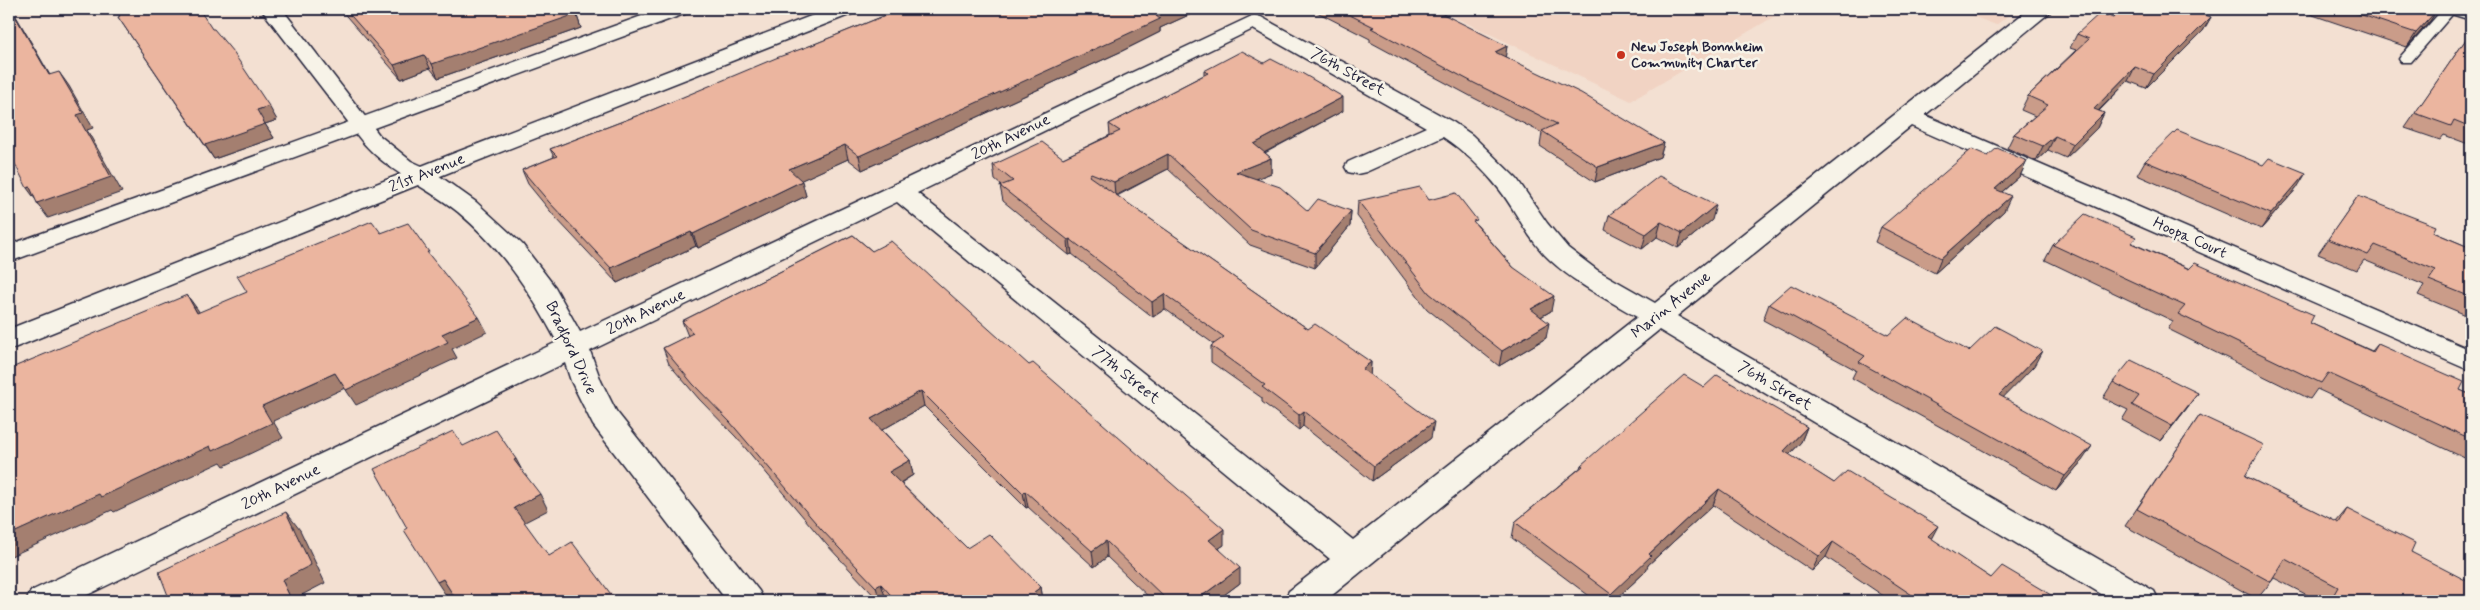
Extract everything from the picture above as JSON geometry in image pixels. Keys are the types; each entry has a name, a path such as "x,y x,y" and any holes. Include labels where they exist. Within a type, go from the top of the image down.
{"street":[{"name":"Bradford Drive","path":"271,9 362,125 371,140 402,166 422,175 467,207 512,250 546,293 574,347 586,381 604,416 747,601"},
{"name":"21st Avenue","path":"9,340 422,175 847,9"},
{"name":"Marin Avenue","path":"1301,601 2042,9"},
{"path":"2454,9 2471,14"},
{"path":"9,254 669,10"},
{"name":"76th Street","path":"1250,23 1254,21 1445,127 1484,158 1508,184 1538,229 1559,254 1588,276 2142,601"},
{"name":"20th Avenue","path":"53,599 1250,23"},
{"name":"Hoopa Court","path":"1908,116 2471,361"},
{"path":"1357,167 1445,127"},
{"name":"77th Street","path":"899,191 1353,559"}],"lane":[{"path":"2406,59 2450,9"}],"shaded area":[{"name":"New Joseph Bonnheim Community Charter","path":"1437,9 1787,9 1631,101"},
{"path":"1954,9 2017,9 1996,25"}],"building":[{"path":"9,9 11,9 49,75 59,72 83,113 77,115 111,177 37,203 30,187 27,188 9,152"},
{"path":"115,9 199,9 212,29 233,52 269,106 257,110 265,124 205,145 118,17 120,16"},
{"path":"345,9 570,9 576,14 432,64 424,55 394,65"},
{"path":"901,9 1172,9 1156,16 1160,19 859,156 845,145 789,169 802,181 693,234 691,232 611,268 549,202 522,170 557,156 550,149 652,110 776,58"},
{"path":"1338,9 1418,9 1425,12 1433,9 1507,46 1495,52 1581,93 1664,143 1598,167 1542,131 1557,124 1474,83"},
{"path":"2124,9 2186,9 2211,17 2154,74 2135,67 2094,109 2104,113 2073,144 2055,136 2043,146 2014,134 2048,105 2028,96 2089,39 2077,34 2100,13 2113,18"},
{"path":"2344,9 2438,9 2416,33"},
{"path":"2471,32 2471,127 2454,120 2451,126 2415,113"},
{"path":"1242,51 1264,63 1271,59 1298,73 1300,72 1343,97 1254,144 1271,158 1236,172 1280,187 1308,211 1318,199 1351,211 1315,253 1251,230 1168,154 1114,182 1091,173 1089,176 1308,329 1315,324 1371,362 1362,369 1434,422 1374,466 1304,411 1299,415 1262,387 1265,385 1211,346 1224,337 1164,294 1152,302 1070,239 1068,240 1000,186 1013,181 993,165 1042,142 1063,158 1120,131 1109,124 1208,73 1204,71"},
{"path":"2177,130 2263,165 2269,158 2306,173 2271,214 2145,161"},
{"path":"1997,148 2027,161 1995,189 2011,196 1941,258 1881,227 1972,149 1988,156"},
{"path":"1659,176 1716,205 1682,233 1661,222 1646,234 1609,215"},
{"path":"1420,187 1429,200 1456,193 1477,220 1473,221 1513,267 1554,296 1531,309 1549,323 1502,351 1429,293 1358,201"},
{"path":"2358,196 2436,226 2433,232 2471,248 2471,297 2429,280 2436,270 2375,245 2368,255 2328,239"},
{"path":"2085,214 2136,237 2131,243 2189,269 2195,263 2314,315 2310,323 2373,352 2378,344 2464,382 2460,390 2471,395 2471,439 2328,373 2321,383 2178,314 2185,306 2053,245"},
{"path":"372,221 381,233 408,223 429,252 427,252 479,317 442,334 448,342 346,390 335,373 262,406 272,423 212,451 210,446 101,497 99,494 9,535 9,369 187,295 197,313 247,292 237,276"},
{"path":"853,235 872,251 891,241 1029,365 1033,363 1224,529 1209,540 1240,568 1195,601 1168,601 1106,541 1092,551 1025,491 1023,493 921,391 871,419 910,460 889,472 967,548 989,534 1041,587 1034,592 1043,601 896,601 881,584 876,587 821,529 730,422 693,384 663,348 693,333 682,321"},
{"path":"1791,285 1888,335 1907,318 1969,351 1995,326 2042,351 1999,395 2092,446 2065,476 1859,362 1865,356 1769,304"},
{"path":"2131,360 2198,393 2172,426 2132,405 2139,396 2113,382"},
{"path":"1684,375 1704,387 1717,375 1807,427 1784,451 1834,483 1847,471 1938,526 1928,536 1991,578 2002,566 2061,601 1921,601 1833,542 1819,556 1719,489 1649,554 1651,556 1611,594 1515,522 1583,466 1581,465"},
{"path":"2200,415 2264,445 2245,476 2339,523 2347,509 2415,543 2411,552 2471,583 2471,601 2330,601 2338,587 2285,559 2271,582 2137,509"},
{"path":"496,430 516,459 514,460 540,494 514,508 549,556 572,542 616,601 457,601 443,579 437,582 404,530 407,528 374,469 453,431 463,446"},
{"path":"286,512 311,565 282,580 292,601 165,600 169,598 159,572"}],"place":[{"name":"New Joseph Bonnheim Community Charter","path":"1621,55"}]}
